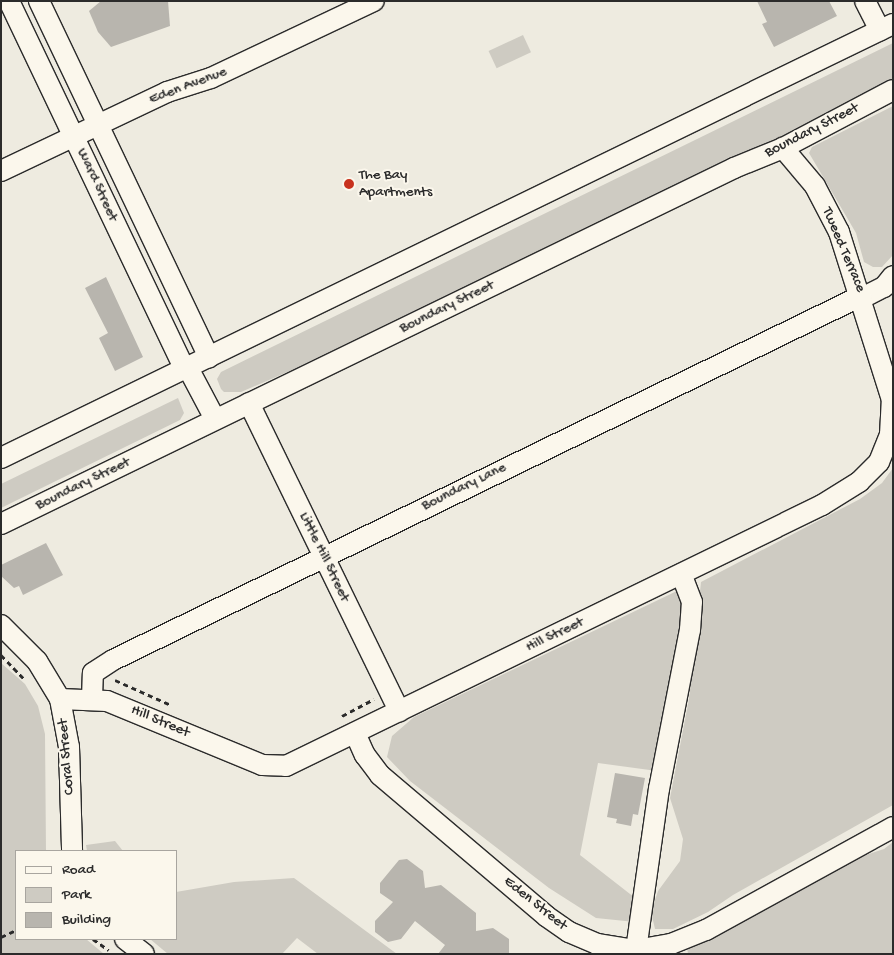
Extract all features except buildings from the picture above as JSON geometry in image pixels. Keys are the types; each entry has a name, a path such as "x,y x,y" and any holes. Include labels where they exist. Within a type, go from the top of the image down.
{"street":[{"name":"Ward Street","path":"9,1 63,105 74,136 93,168 187,369 215,419"},
{"name":"Ward Street","path":"39,1 96,126 209,358"},
{"name":"Eden Avenue","path":"1,172 167,92 211,78 374,1"},
{"path":"1,458 886,27 865,1"},
{"name":"Boundary Street","path":"1,524 725,172 783,148 893,90"},
{"name":"Tweed Terrace","path":"783,148 811,180 832,218 861,297 884,287 893,276"},
{"name":"Boundary Lane","path":"93,673 113,660 323,555 861,297"},
{"name":"Hill Street","path":"60,698 92,698 121,705 246,759 274,768 296,762 822,505 859,482 880,462 890,435 892,400 861,297"},
{"name":"Little Hill Street","path":"250,403 399,711"},
{"path":"636,950 659,789 690,630 692,602 681,574"},
{"name":"Coral Street","path":"1,625 42,666 60,698 69,747 72,850"},
{"path":"92,698 93,673"},
{"name":"Eden Street","path":"355,733 365,755 380,775 546,916 569,932 597,944 636,950 671,944 706,930 893,827"},
{"path":"126,940 144,954"}],"path":[{"path":"1,655 28,682"},
{"path":"93,673 179,708"},
{"path":"340,718 389,691"},
{"path":"1,937 15,930"},
{"path":"94,940 113,954"}],"green space":[{"path":"523,35 531,52 497,68 489,51"},
{"path":"893,43 893,82 793,132 729,159 292,370 241,392 224,392 221,389 217,379 221,372"},
{"path":"893,106 893,255 882,267 873,267 864,262 856,233 809,153 812,147"},
{"path":"178,398 184,413 180,420 1,508 1,484"},
{"path":"893,468 893,805 733,895 708,912 673,929 655,929 651,912 658,891 680,861 683,839 670,798 689,699 701,582 860,499 882,483"},
{"path":"679,590 686,603 657,771 598,763 580,855 639,901 635,922 596,918 549,888 410,781 387,757 392,736 414,717"},
{"path":"1,663 25,684 38,706 45,734 46,850 15,850 15,940 87,940 104,954 1,954"},
{"path":"115,841 122,850 87,850 86,845"},
{"path":"893,842 893,954 688,954 687,947 737,924 838,864 884,849"},
{"path":"294,878 397,954 318,954 297,938 282,954 168,954 151,940 178,940 178,892 234,882"}],"place":[{"name":"The Bay Apartments","path":"349,184"}]}
